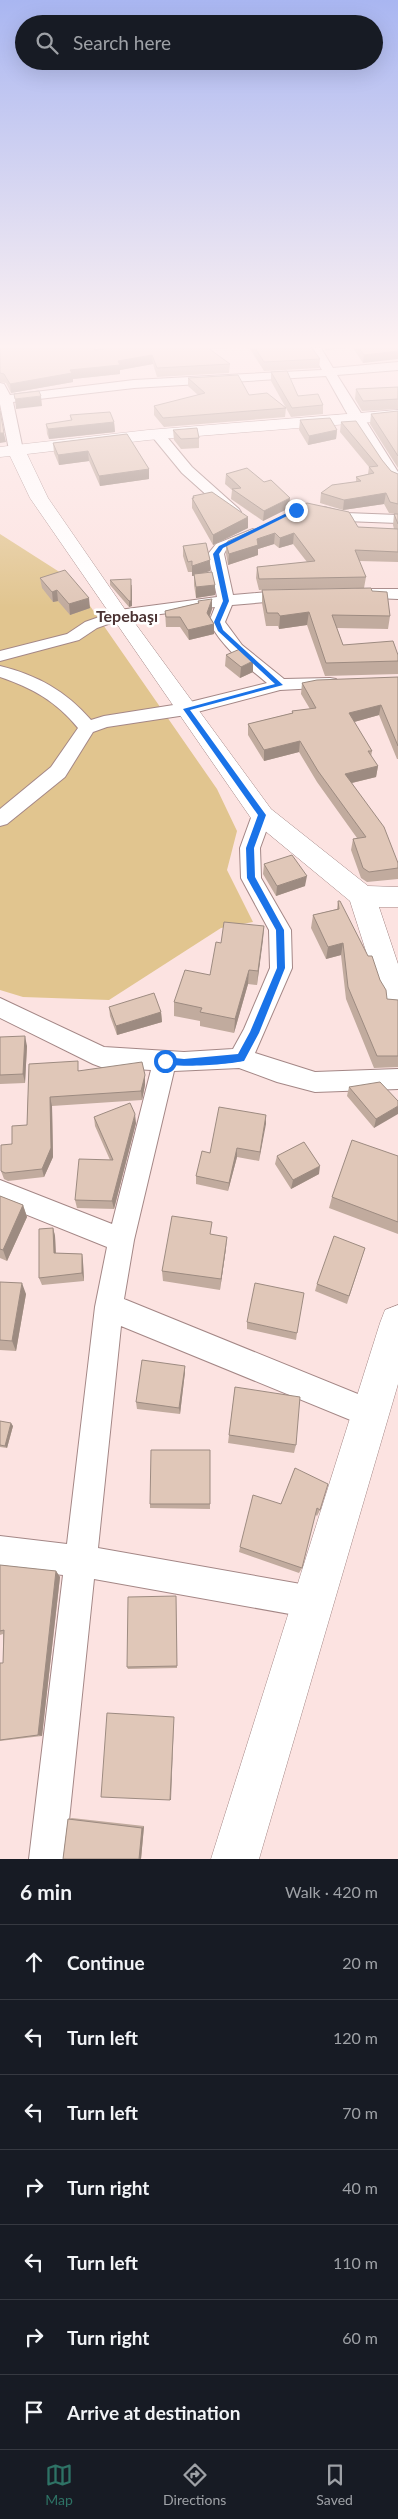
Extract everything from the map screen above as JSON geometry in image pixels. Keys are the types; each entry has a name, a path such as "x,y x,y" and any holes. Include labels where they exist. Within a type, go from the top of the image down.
{"street":[{"path":"6,435 8,451 39,498 119,615 262,815 362,896 393,992 398,999"},
{"path":"8,451 150,435"},
{"path":"158,435 187,470 229,510 262,529 221,547 216,554 226,601 217,622 221,631 280,685"},
{"path":"368,435 398,481"},
{"path":"312,507 344,517 398,519"},
{"path":"0,656 73,637 91,625 119,615 226,601 306,594"},
{"path":"342,594 398,594"},
{"path":"0,671 42,686 69,704 87,728"},
{"path":"0,819 58,772 87,728 104,722 186,709 280,685 349,682"},
{"path":"240,1058 261,1018 281,968 280,930 251,878 250,848 262,815"},
{"path":"362,896 398,897"},
{"path":"0,1007 101,1057 184,1062 240,1058 277,1072 316,1082 398,1079"},
{"path":"47,1859 82,1561 109,1307 121,1240 165,1061"},
{"path":"0,1192 121,1240"},
{"path":"109,1307 370,1413"},
{"path":"235,1859 370,1413 391,1367 398,1323"},
{"path":"0,1552 82,1561 312,1602"}],"shaded area":[{"path":"0,534 72,580 217,789 237,831 227,870 253,922 221,928 109,1000 23,997 0,990"}],"building":[{"path":"127,435 149,469 99,476 88,451 58,455 53,443"},
{"path":"177,435 198,435 199,438 181,439"},
{"path":"352,435 365,435 391,471 398,474 398,504 390,502 386,493 344,500 321,493 332,485 361,481 356,477 374,473 369,467 378,466"},
{"path":"384,435 398,435 398,456"},
{"path":"247,468 264,482 271,480 290,498 264,511 232,489 241,488 226,474"},
{"path":"212,492 248,517 213,535 192,498 194,498 193,496"},
{"path":"307,503 349,512 358,527 398,529 398,552 355,550 366,577 259,579 257,567 315,561 294,533 280,538 275,533 257,539 258,545 229,554 226,544 228,541 269,523"},
{"path":"394,514 398,514 398,524"},
{"path":"206,543 210,560 192,566 192,561 188,562 183,546"},
{"path":"65,570 89,598 69,604 57,590 52,592 40,578"},
{"path":"212,572 215,585 196,587 194,574"},
{"path":"131,579 131,601 129,601 110,580"},
{"path":"371,588 372,591 387,592 390,616 332,615 343,645 393,641 398,661 326,663 309,612 280,616 278,613 267,613 262,590"},
{"path":"212,599 207,613 214,624 188,630 180,617 166,617 165,611 199,603 198,601"},
{"path":"240,649 253,661 241,667 226,655"},
{"path":"398,677 398,746 381,705 349,713 372,751 368,751 378,766 345,774 384,827 398,863 398,868 369,872 363,868 353,839 366,837 318,771 300,741 264,750 248,724 293,713 292,711 316,708 302,683 317,680"},
{"path":"292,855 307,876 277,886 264,864"},
{"path":"338,901 340,901 368,956 372,956 380,980 386,990 387,999 398,1000 398,1056 377,1056 348,987 343,943 328,947 313,915 339,909"},
{"path":"224,922 264,926 258,971 249,970 235,1019 200,1012 202,1008 174,1002 185,970 210,975 216,942 221,943"},
{"path":"154,993 161,1012 116,1026 109,1007"},
{"path":"25,1036 23,1074 0,1075 0,1037"},
{"path":"78,1061 78,1071 142,1062 145,1075 141,1091 50,1097 51,1148 42,1169 5,1173 1,1171 1,1145 12,1144 12,1126 27,1125 29,1064"},
{"path":"380,1082 398,1101 398,1106 376,1119 349,1087"},
{"path":"130,1103 135,1114 112,1201 75,1200 79,1159 113,1160 94,1117"},
{"path":"219,1107 266,1115 260,1152 237,1148 229,1183 196,1176 202,1151 210,1153"},
{"path":"352,1140 398,1156 398,1222 332,1197"},
{"path":"304,1142 320,1166 293,1180 277,1156"},
{"path":"0,1196 23,1205 3,1250 0,1249"},
{"path":"172,1216 212,1222 210,1234 227,1237 221,1279 162,1271"},
{"path":"53,1228 54,1253 82,1254 82,1273 39,1278 39,1229"},
{"path":"334,1236 365,1248 349,1296 317,1284"},
{"path":"0,1282 22,1283 12,1341 0,1340"},
{"path":"255,1283 304,1293 297,1333 247,1322"},
{"path":"142,1360 185,1366 179,1408 136,1402"},
{"path":"235,1387 300,1397 296,1445 229,1435"},
{"path":"0,1421 11,1423 5,1446 0,1445"},
{"path":"151,1450 210,1450 210,1504 150,1504"},
{"path":"295,1468 328,1484 320,1510 317,1508 302,1568 240,1547 253,1495 281,1504"},
{"path":"0,1565 56,1571 38,1735 0,1740 0,1663 3,1663 4,1630 0,1631"},
{"path":"176,1596 177,1666 127,1667 128,1597"},
{"path":"107,1713 174,1717 170,1800 101,1797"},
{"path":"68,1819 142,1828 139,1859 63,1859"}],"district":[{"name":"Tepebaşı","path":"127,615"}],"route":[{"path":"165,1061 184,1062 240,1058 268,1003 281,968 280,930 251,878 250,848 262,815 186,709 280,685 221,631 217,622 226,601 216,554 221,547 262,529 296,510"}]}
